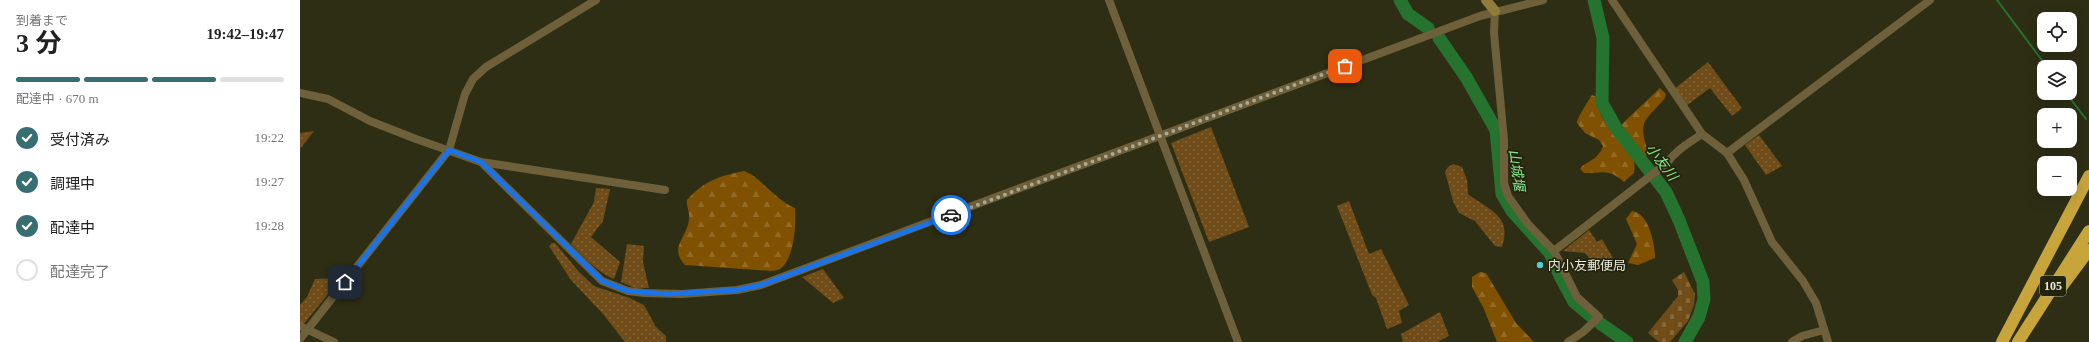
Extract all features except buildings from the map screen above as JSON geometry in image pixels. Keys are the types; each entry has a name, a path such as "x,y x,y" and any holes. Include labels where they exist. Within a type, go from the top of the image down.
{"highway":[{"path":"2002,342 2089,176"},
{"name":"105","path":"2018,342 2089,231"},
{"path":"2022,342 2089,250"}],"street":[{"path":"300,339 303,328 449,150 465,94 473,79 486,67 596,0"},
{"path":"1109,0 1238,342"},
{"path":"481,162 602,281 633,292 682,294 737,290 761,285 921,227 1160,135 1495,11 1543,0"},
{"path":"1612,0 1702,134 1727,153 1744,180 1772,242 1803,280 1816,303 1828,342"},
{"path":"1727,153 1930,0"},
{"path":"1488,1 1495,11 1494,33 1504,140 1504,183 1514,207 1554,251 1578,297 1599,317 1583,332 1568,342"},
{"path":"300,93 328,99 370,120 481,162 665,190"},
{"path":"1554,251 1643,183 1667,163 1673,155 1702,134"},
{"path":"303,328 334,342"},
{"path":"1792,342 1802,336 1824,330"}],"green space":[{"path":"1708,62 1742,108 1732,116 1710,88 1686,106 1673,90"},
{"path":"1660,88 1666,94 1665,98 1645,121 1643,132 1648,151 1646,157 1624,134 1622,124"},
{"path":"1592,95 1599,98 1599,108 1602,118 1624,143 1634,162 1634,173 1624,182 1610,173 1584,173 1580,169 1582,166 1595,158 1603,146 1599,140 1585,133 1577,123"},
{"path":"1211,127 1249,227 1209,242 1171,143"},
{"path":"314,131 300,149 300,133"},
{"path":"1759,135 1782,166 1766,175 1745,145"},
{"path":"1453,164 1462,167 1467,180 1468,194 1497,214 1501,220 1504,227 1505,236 1502,247 1495,246 1475,221 1459,213 1453,201 1445,172 1448,167"},
{"path":"744,171 756,178 781,200 795,208 794,240 789,257 785,264 780,269 771,271 685,265 680,259 678,253 680,242 688,225 689,214 687,200 700,188 712,180"},
{"path":"596,188 610,189 603,221 591,237 620,262 614,279 596,268 571,244 594,202"},
{"path":"1349,201 1369,254 1381,249 1409,305 1399,311 1402,323 1387,329 1376,298 1372,295 1337,206"},
{"path":"1632,211 1643,217 1647,223 1655,252 1655,258 1638,265 1628,263 1637,244 1626,219"},
{"path":"1589,230 1597,242 1602,239 1614,260 1599,269 1585,253 1563,251"},
{"path":"552,243 555,243 579,272 594,286 627,297 644,305 656,327 666,336 666,342 625,342 603,314 571,280 549,246"},
{"path":"627,244 644,246 643,262 649,288 635,288 621,282"},
{"path":"823,269 844,298 833,303 802,277"},
{"path":"1480,272 1486,273 1516,323 1534,342 1497,342 1484,309 1472,287 1472,277"},
{"path":"1684,272 1695,294 1694,305 1688,321 1670,342 1659,342 1648,333 1678,296 1678,290 1672,280"},
{"path":"341,278 303,325 300,322 300,305 307,297 315,279"},
{"path":"1440,312 1449,336 1437,342 1403,342 1401,334"}],"waterway":[{"name":"山城堰","path":"1400,0 1408,14 1428,28"},
{"name":"小友川","path":"1594,0 1603,38 1602,103 1616,128 1666,192 1679,220 1703,282 1704,299 1699,317 1685,342"},
{"path":"1997,0 2042,60"},
{"name":"山城堰","path":"1439,38 1466,77 1496,130 1502,194 1512,211 1550,253 1574,302 1591,316"},
{"path":"2071,100 2086,119"},
{"name":"山城堰","path":"1601,324 1627,342"}],"way so far":[{"path":"951,215 1113,152 1345,66"}],"place":[{"name":"内小友郵便局","path":"1540,265"}],"route":[{"path":"345,282 449,150 464,157 481,162 602,281 628,291 682,294 706,291 737,290 761,285 951,215"}]}
